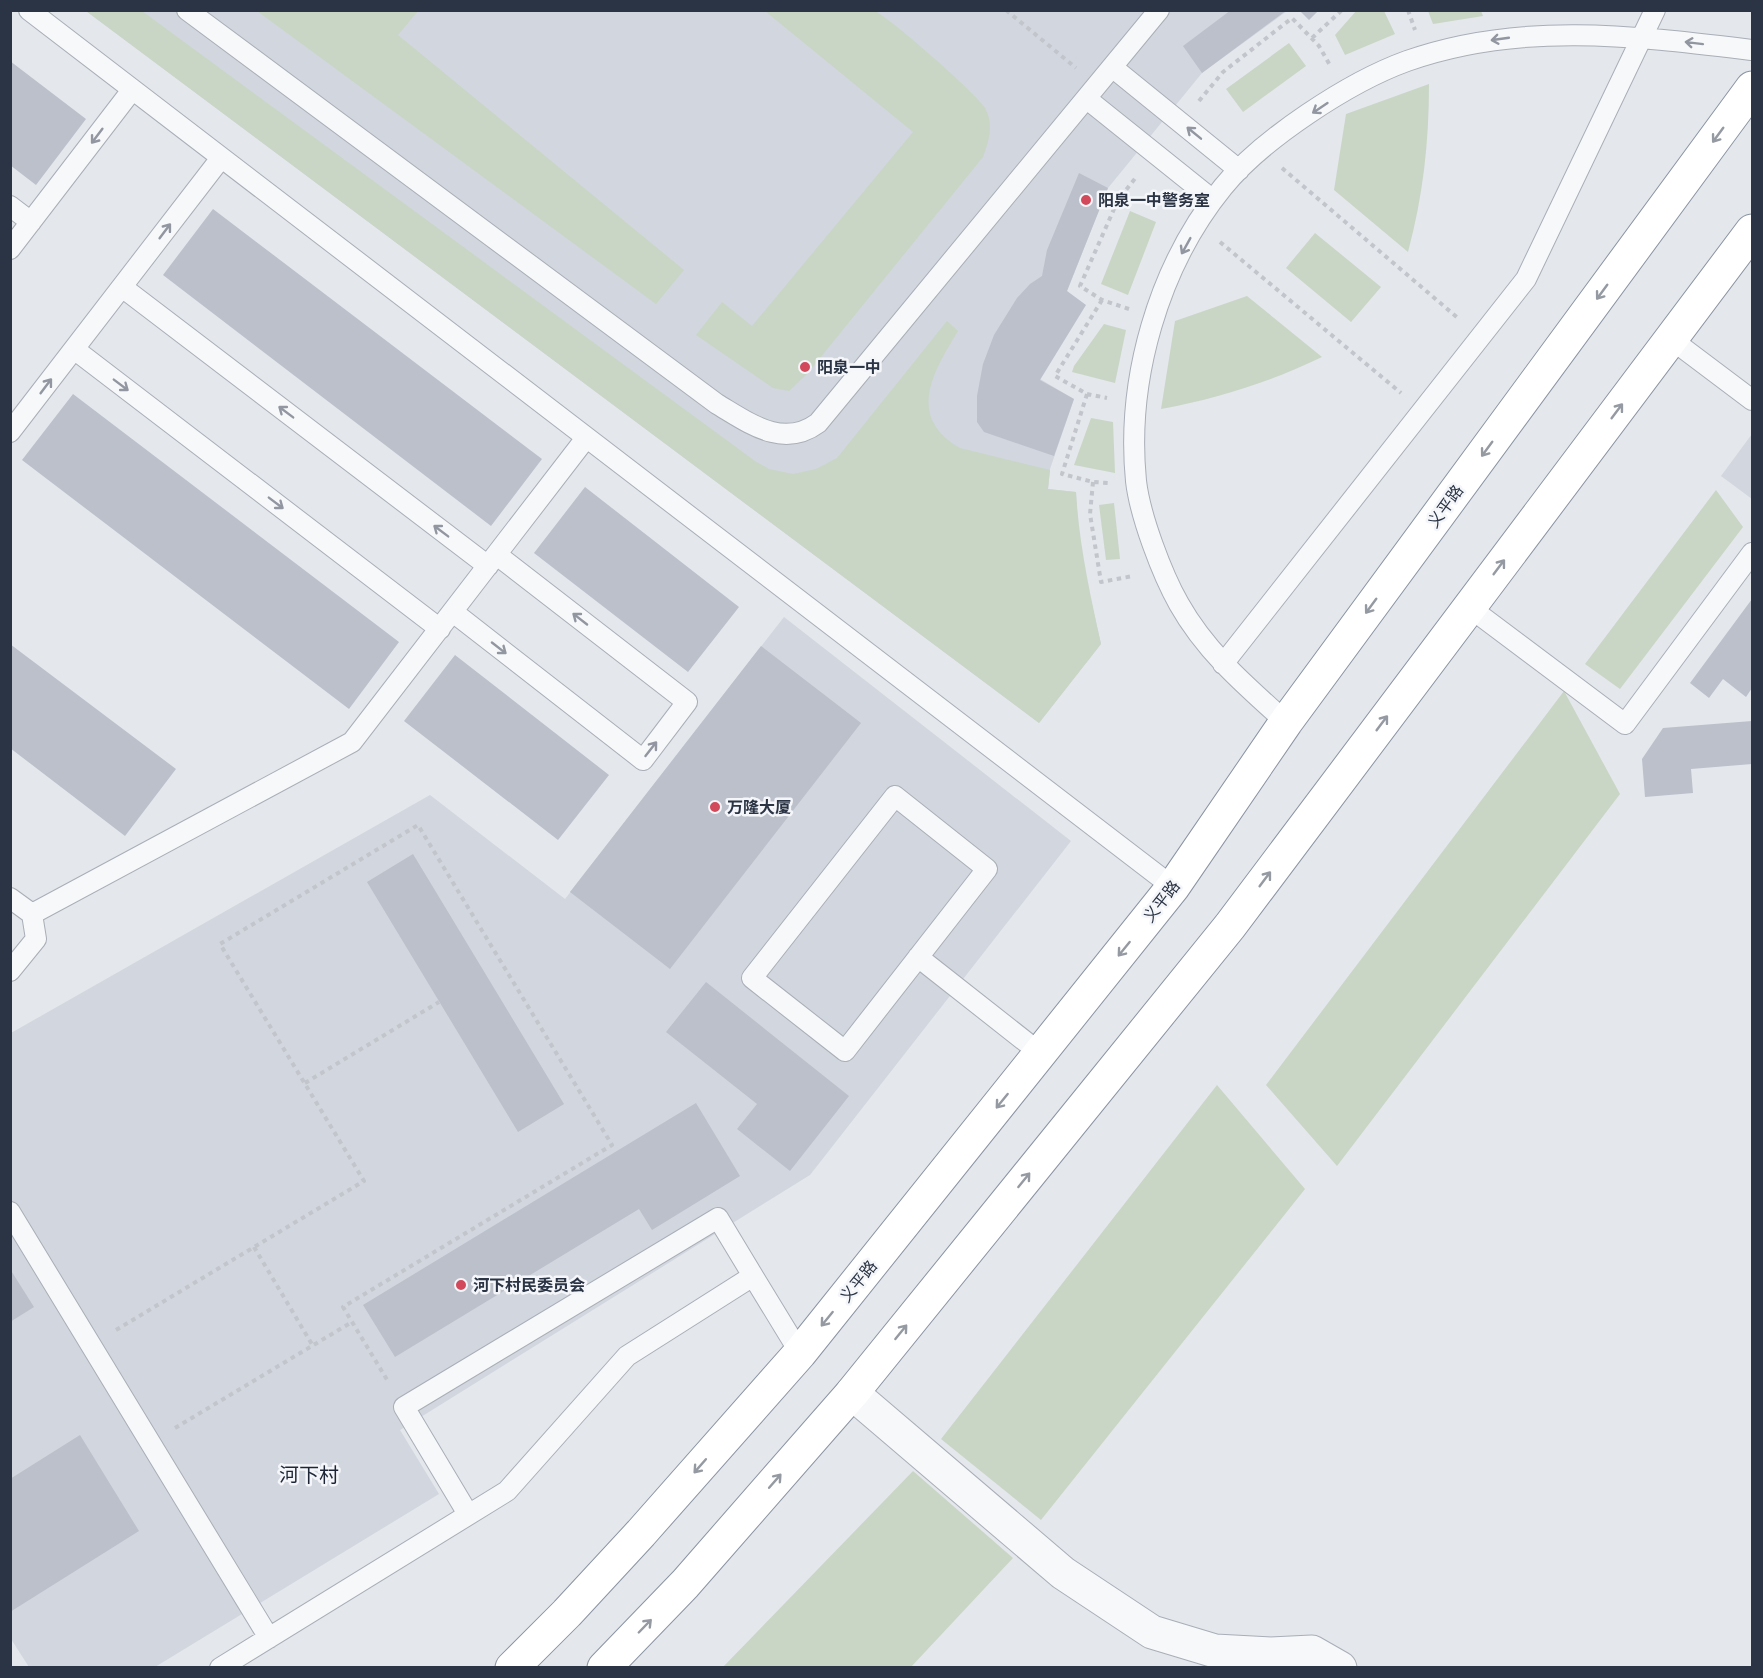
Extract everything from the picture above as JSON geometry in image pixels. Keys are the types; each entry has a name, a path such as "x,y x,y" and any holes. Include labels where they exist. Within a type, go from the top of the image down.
{"highway":[{"name":"义平路","path":"512,1668 634,1541 800,1353 1173,887 1286,722 1752,88"},
{"path":"604,1668 686,1584 852,1393 1230,926 1752,231"}],"street":[{"path":"852,1393 1063,1573 1152,1632 1215,1651 1272,1654 1312,1652 1340,1668"}],"lane":[{"path":"28,10 1173,887"},
{"path":"187,10 717,404 746,422 775,434 805,433 818,423 1159,10"},
{"path":"1223,664 1526,279 1655,10"},
{"path":"1286,722 1223,664 1200,638 1179,603 1164,571 1137,484 1135,403 1146,346 1167,283 1213,200 1239,170 1262,150 1365,80 1405,62 1454,47 1502,38 1591,34 1643,37 1752,50"},
{"path":"1112,68 1239,170"},
{"path":"10,249 132,90"},
{"path":"1092,92 1213,200"},
{"path":"10,432 221,158"},
{"path":"10,206 31,222"},
{"path":"122,287 687,702 643,760 453,612"},
{"path":"1671,339 1752,400"},
{"path":"74,349 440,629"},
{"path":"32,914 352,742 586,438"},
{"path":"1469,607 1624,724 1752,553"},
{"path":"895,796 987,869 918,957 845,1051 752,978 895,796"},
{"path":"10,898 32,914 36,939 10,971"},
{"path":"918,957 1040,1053"},
{"path":"10,1212 269,1638"},
{"path":"468,1514 404,1407 718,1218 800,1353"},
{"path":"220,1668 507,1491 627,1356 753,1276"}],"path":[{"path":"1006,10 1092,92"},
{"path":"1312,38 1342,10"},
{"path":"1262,150 1480,336"},
{"path":"1199,224 1422,411"},
{"path":"1102,300 1055,376 1087,394 1135,403"},
{"path":"1087,394 1062,474 1093,482 1137,484"},
{"path":"1093,482 1090,514 1101,582 1164,571"},
{"path":"91,1345 364,1180 220,944 418,825 612,1145 343,1307 404,1407"},
{"path":"305,1083 440,1002"},
{"path":"254,1247 313,1346"},
{"path":"151,1443 352,1322"}],"shaded area":[{"name":"阳泉一中","path":"86,11 1287,11 1202,73 1108,188 1067,291 1040,379 1074,399 1050,469 1048,489 1076,492 1078,527 1085,574 1101,644 1039,723"},
{"path":"1752,434 1752,499 1721,476"},
{"path":"784,617 1071,841 810,1175 400,1430 439,1494 155,1667 29,1667 11,1639 11,1033 430,795 565,899"}],"green space":[{"path":"841,9 875,11 915,41 979,100 988,114 990,126 989,139 983,157 807,374 789,391 773,388 696,335 722,302 752,326 913,132 765,11"},
{"path":"1357,10 1384,11 1395,34 1345,55 1335,35"},
{"path":"86,11 142,11 769,469 793,474 816,469 837,458 947,321 958,331 940,362 929,392 929,407 933,422 943,435 960,448 1050,470 1048,489 1076,492 1082,550 1101,644 1039,723"},
{"path":"257,11 418,11 398,35 684,270 656,304"},
{"path":"1428,11 1481,11 1483,16 1433,24"},
{"path":"1289,43 1306,66 1243,112 1226,89"},
{"path":"1429,84 1424,169 1418,210 1408,252 1334,190 1346,114"},
{"path":"1130,211 1156,222 1128,295 1101,284"},
{"path":"1315,233 1381,287 1351,322 1286,268"},
{"path":"1247,296 1322,357 1244,388 1161,409 1175,321"},
{"path":"1104,324 1126,330 1115,383 1072,372"},
{"path":"1091,418 1113,422 1115,473 1074,465"},
{"path":"1716,490 1743,527 1620,689 1585,664"},
{"path":"1114,503 1120,559 1106,560 1099,505"},
{"path":"1564,691 1620,794 1337,1166 1266,1085"},
{"path":"1217,1085 1305,1189 1041,1520 941,1439"},
{"path":"913,1471 1013,1558 911,1667 723,1667"}],"building":[{"path":"1231,10 1287,10 1202,73 1183,46"},
{"path":"1299,10 1319,10 1309,20"},
{"path":"10,61 86,119 36,185 10,165"},
{"path":"1079,173 1108,188 1067,291 1086,305 1040,380 1074,399 1054,456 984,432 977,422 977,396 983,364 994,335 1017,298 1030,284 1042,276 1047,250"},
{"path":"213,209 542,459 491,526 163,275"},
{"path":"73,394 399,642 349,709 22,460"},
{"path":"585,487 739,607 688,672 534,553"},
{"path":"1752,599 1752,688 1746,697 1723,679 1709,698 1690,683"},
{"path":"10,644 176,769 125,836 10,748"},
{"name":"万隆大厦","path":"761,646 861,723 670,969 570,892"},
{"path":"455,655 609,775 558,840 404,721"},
{"path":"1752,721 1752,764 1691,769 1693,793 1645,797 1642,759 1663,728"},
{"path":"413,854 564,1104 518,1132 367,882"},
{"path":"706,982 849,1096 790,1171 737,1129 757,1104 666,1032"},
{"path":"696,1103 740,1176 652,1230 639,1209 395,1357 363,1305"},
{"path":"10,1269 34,1307 10,1322"},
{"path":"80,1435 139,1531 10,1612 10,1479"}],"place":[{"name":"阳泉一中警务室","path":"1086,200"},
{"name":"阳泉一中","path":"805,367"},
{"name":"万隆大厦","path":"715,807"},
{"name":"河下村民委员会","path":"461,1285"}],"district":[{"name":"河下村","path":"309,1475"}]}
